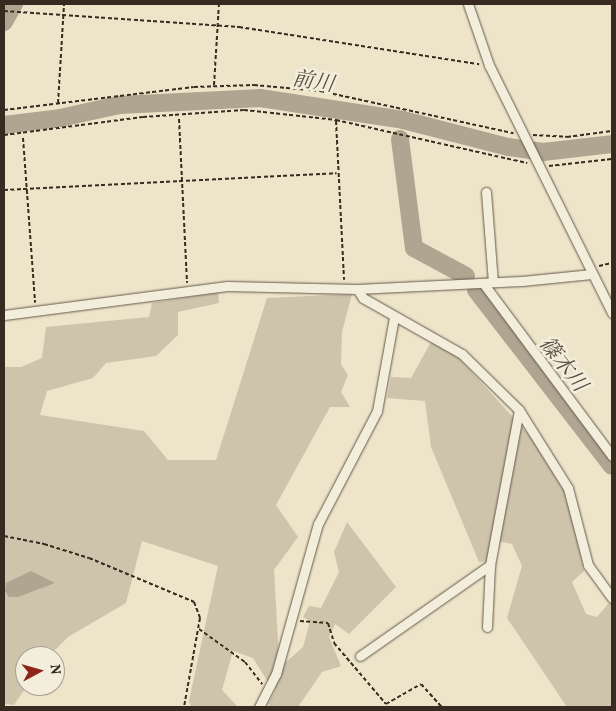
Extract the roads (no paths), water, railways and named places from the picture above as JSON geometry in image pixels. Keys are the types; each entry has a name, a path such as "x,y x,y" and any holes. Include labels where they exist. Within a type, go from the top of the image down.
{"street":[{"path":"468,4 489,65 523,133 529,150 575,234 612,313"},
{"path":"486,192 493,282"},
{"path":"4,315 227,286 357,289 483,283 591,271"},
{"path":"483,283 612,456"},
{"path":"357,289 363,298 462,354 519,410 568,488 588,565 612,598"},
{"path":"259,707 269,687 293,618 318,524 377,411 394,317"},
{"path":"487,626 490,565 519,410"},
{"path":"360,656 490,565"}],"waterway":[{"path":"4,22 14,4"},
{"name":"前川","path":"4,125 60,118 119,105 260,98 403,120 508,147 543,152 612,144"},
{"name":"篠木川","path":"400,139 414,248 466,276"},
{"name":"篠木川","path":"476,290 612,466"}]}
